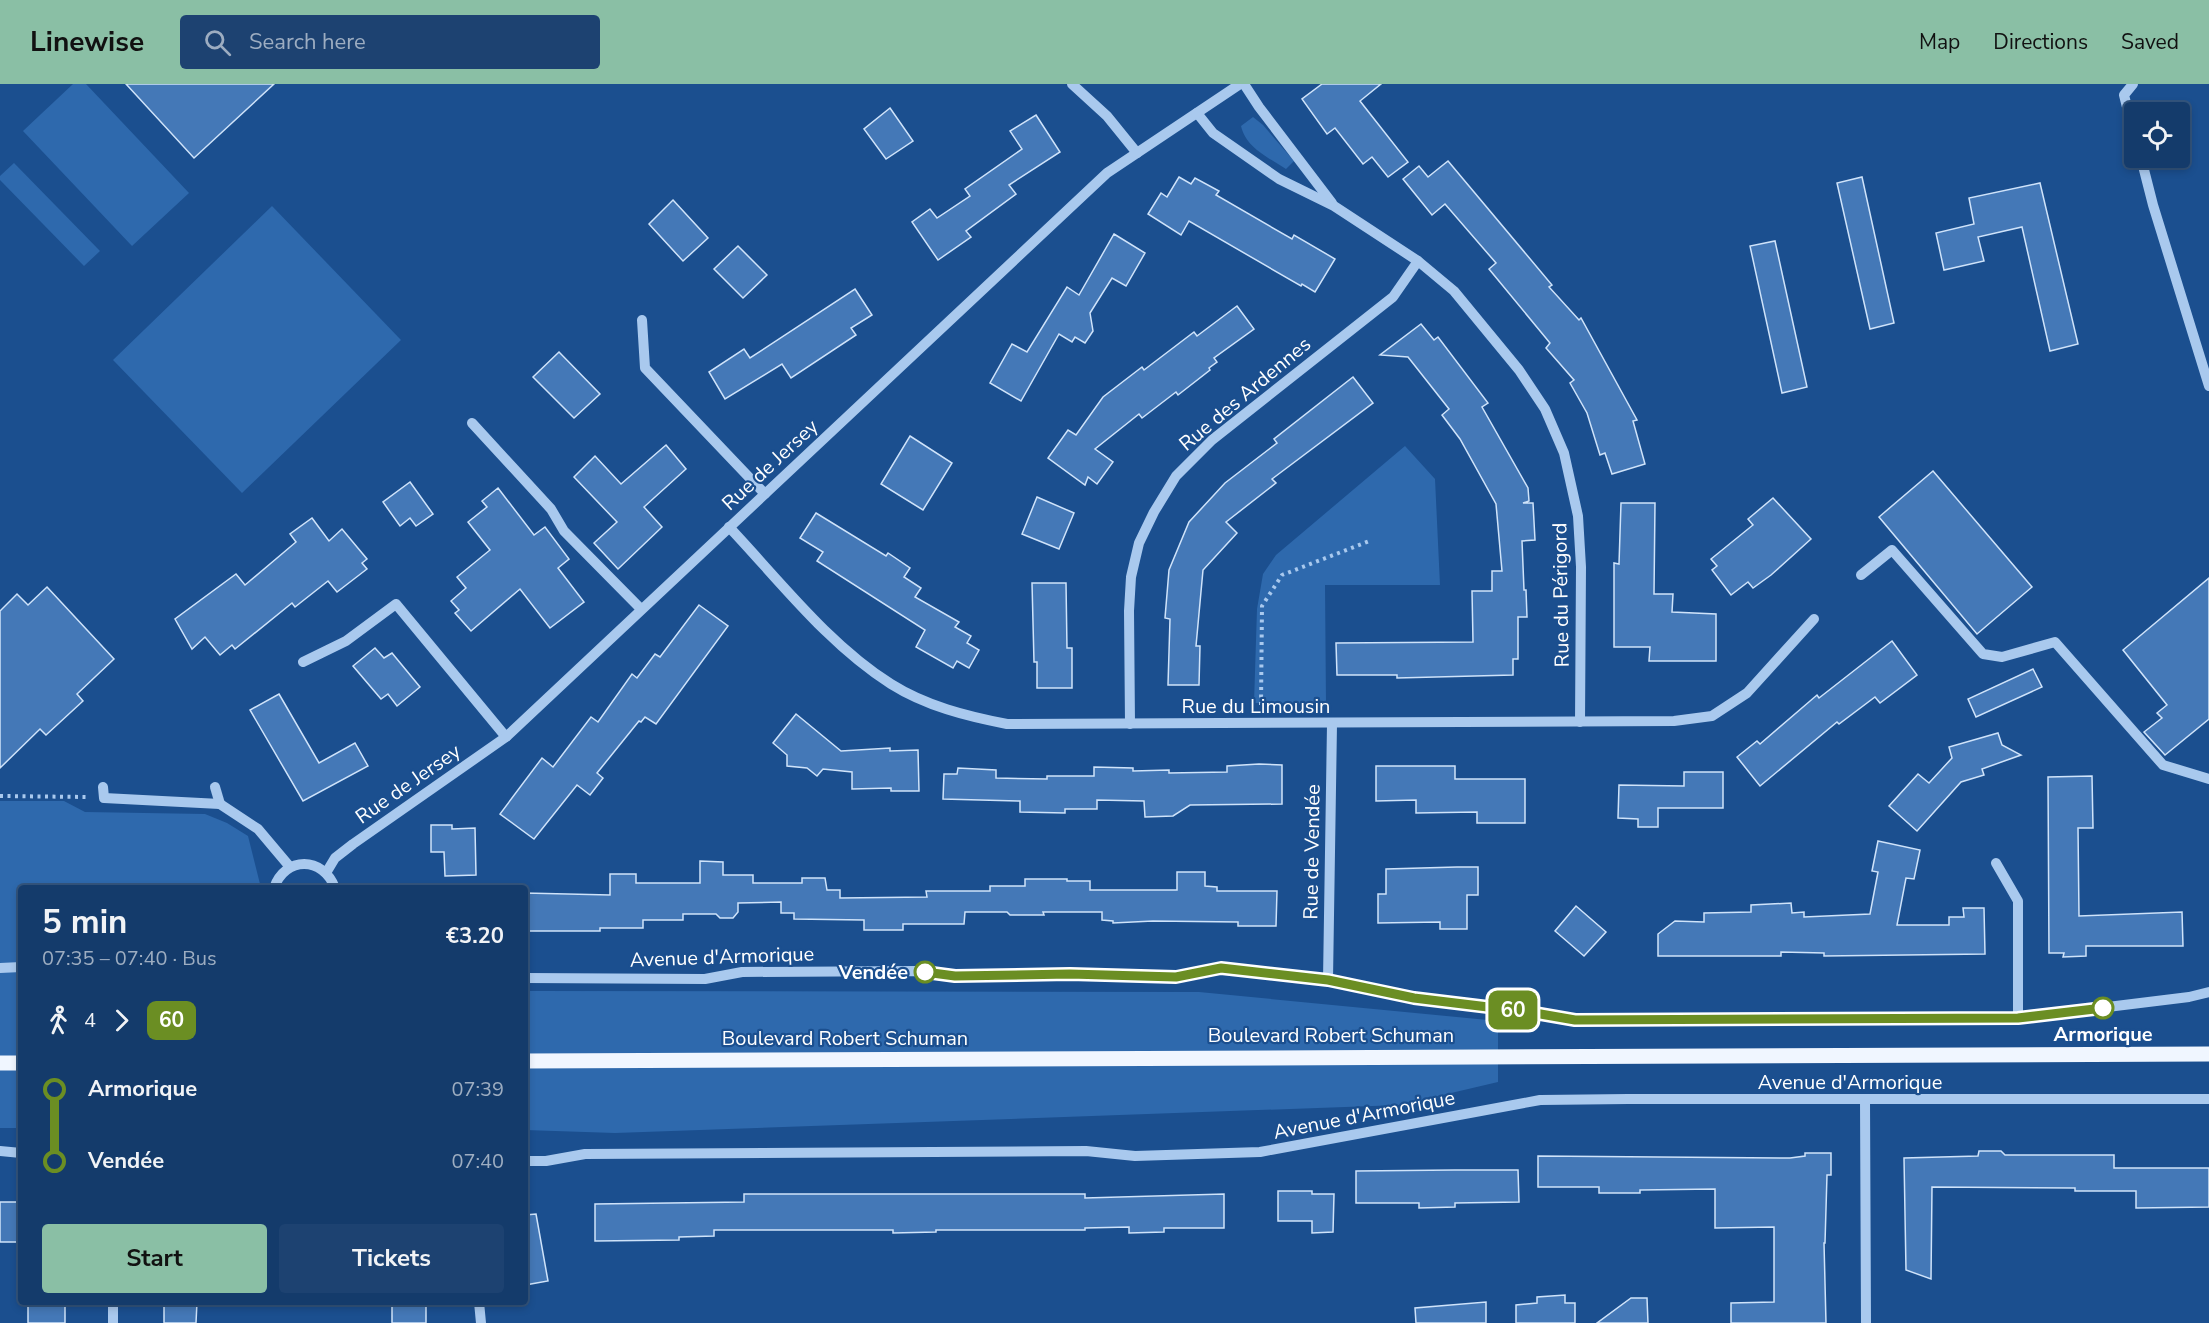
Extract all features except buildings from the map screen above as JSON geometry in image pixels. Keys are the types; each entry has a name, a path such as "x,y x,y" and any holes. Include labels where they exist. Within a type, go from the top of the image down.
{"main road":[{"name":"Boulevard Robert Schuman","path":"528,1061 2209,1053"},
{"path":"0,1063 18,1064"}],"street":[{"path":"1072,84 1107,116 1137,153"},
{"name":"Rue de Jersey","path":"326,873 335,858 353,844 506,737 1107,173 1242,84"},
{"name":"Rue du Périgord","path":"1242,84 1334,206"},
{"path":"2126,102 2124,95 2133,84"},
{"name":"Rue du Périgord","path":"1197,112 1213,133 1279,179 1334,206 1418,261 1454,291 1519,370 1545,409 1564,453 1578,516 1581,567 1580,722"},
{"path":"2143,168 2209,386"},
{"name":"Rue des Ardennes","path":"1130,724 1131,577 1139,543 1159,503 1176,476 1212,440 1393,297 1418,261"},
{"path":"642,320 645,368 765,494"},
{"path":"472,423 551,509 564,531 641,609"},
{"name":"Rue du Limousin","path":"729,527 850,654 891,684 931,704 967,717 1007,724 1674,721 1712,716 1747,693 1814,619"},
{"path":"1861,575 1892,550 1983,654 2002,657 2055,642 2163,765 2209,779"},
{"path":"303,662 346,641 396,604 506,737"},
{"name":"Rue de Vendée","path":"1328,980 1332,724"},
{"path":"215,787 219,804"},
{"path":"104,792 219,804 258,829 290,867"},
{"path":"1996,862 2018,901 2018,1018"},
{"path":"275,885 290,867 309,864 326,873 332,885"},
{"path":"0,968 18,968"},
{"name":"Avenue d'Armorique","path":"528,978 705,979 742,972 906,971 955,976 1070,974 1176,977 1221,968 1328,980 1414,998 1575,1020 2018,1018 2189,997 2209,992"},
{"name":"Avenue d'Armorique","path":"528,1161 546,1161 585,1154 1086,1151 1135,1156 1260,1152 1540,1100 2209,1099"},
{"path":"1865,1100 1866,1323"},
{"path":"0,1151 18,1153"},
{"path":"113,1305 113,1323"},
{"path":"479,1305 481,1323"}],"path":[{"path":"1261,724 1263,606 1282,575 1372,540"},
{"path":"0,796 104,792"}],"shaded area":[{"path":"73,84 86,84 189,193 132,246 23,131"},
{"path":"1253,117 1263,125 1294,161 1286,169 1253,146 1244,134 1241,126"},
{"path":"14,163 100,251 84,266 0,180 0,176"},
{"path":"272,206 401,340 242,493 113,360"},
{"path":"1405,446 1435,479 1440,585 1325,585 1326,704 1254,703 1257,609 1263,574 1276,555"},
{"path":"0,801 64,801 85,812 205,814 227,823 248,836 260,885 18,885 18,1128 0,1128"},
{"path":"528,991 1199,992 1498,1021 1498,1082 1400,1105 615,1133 528,1130"}],"bus line":[{"name":"60","path":"925,972 955,976 1070,974 1176,977 1221,968 1328,980 1414,998 1575,1020 2018,1018 2103,1008"}],"place":[{"name":"Vendée","path":"925,972"},
{"name":"Armorique","path":"2103,1008"}]}
